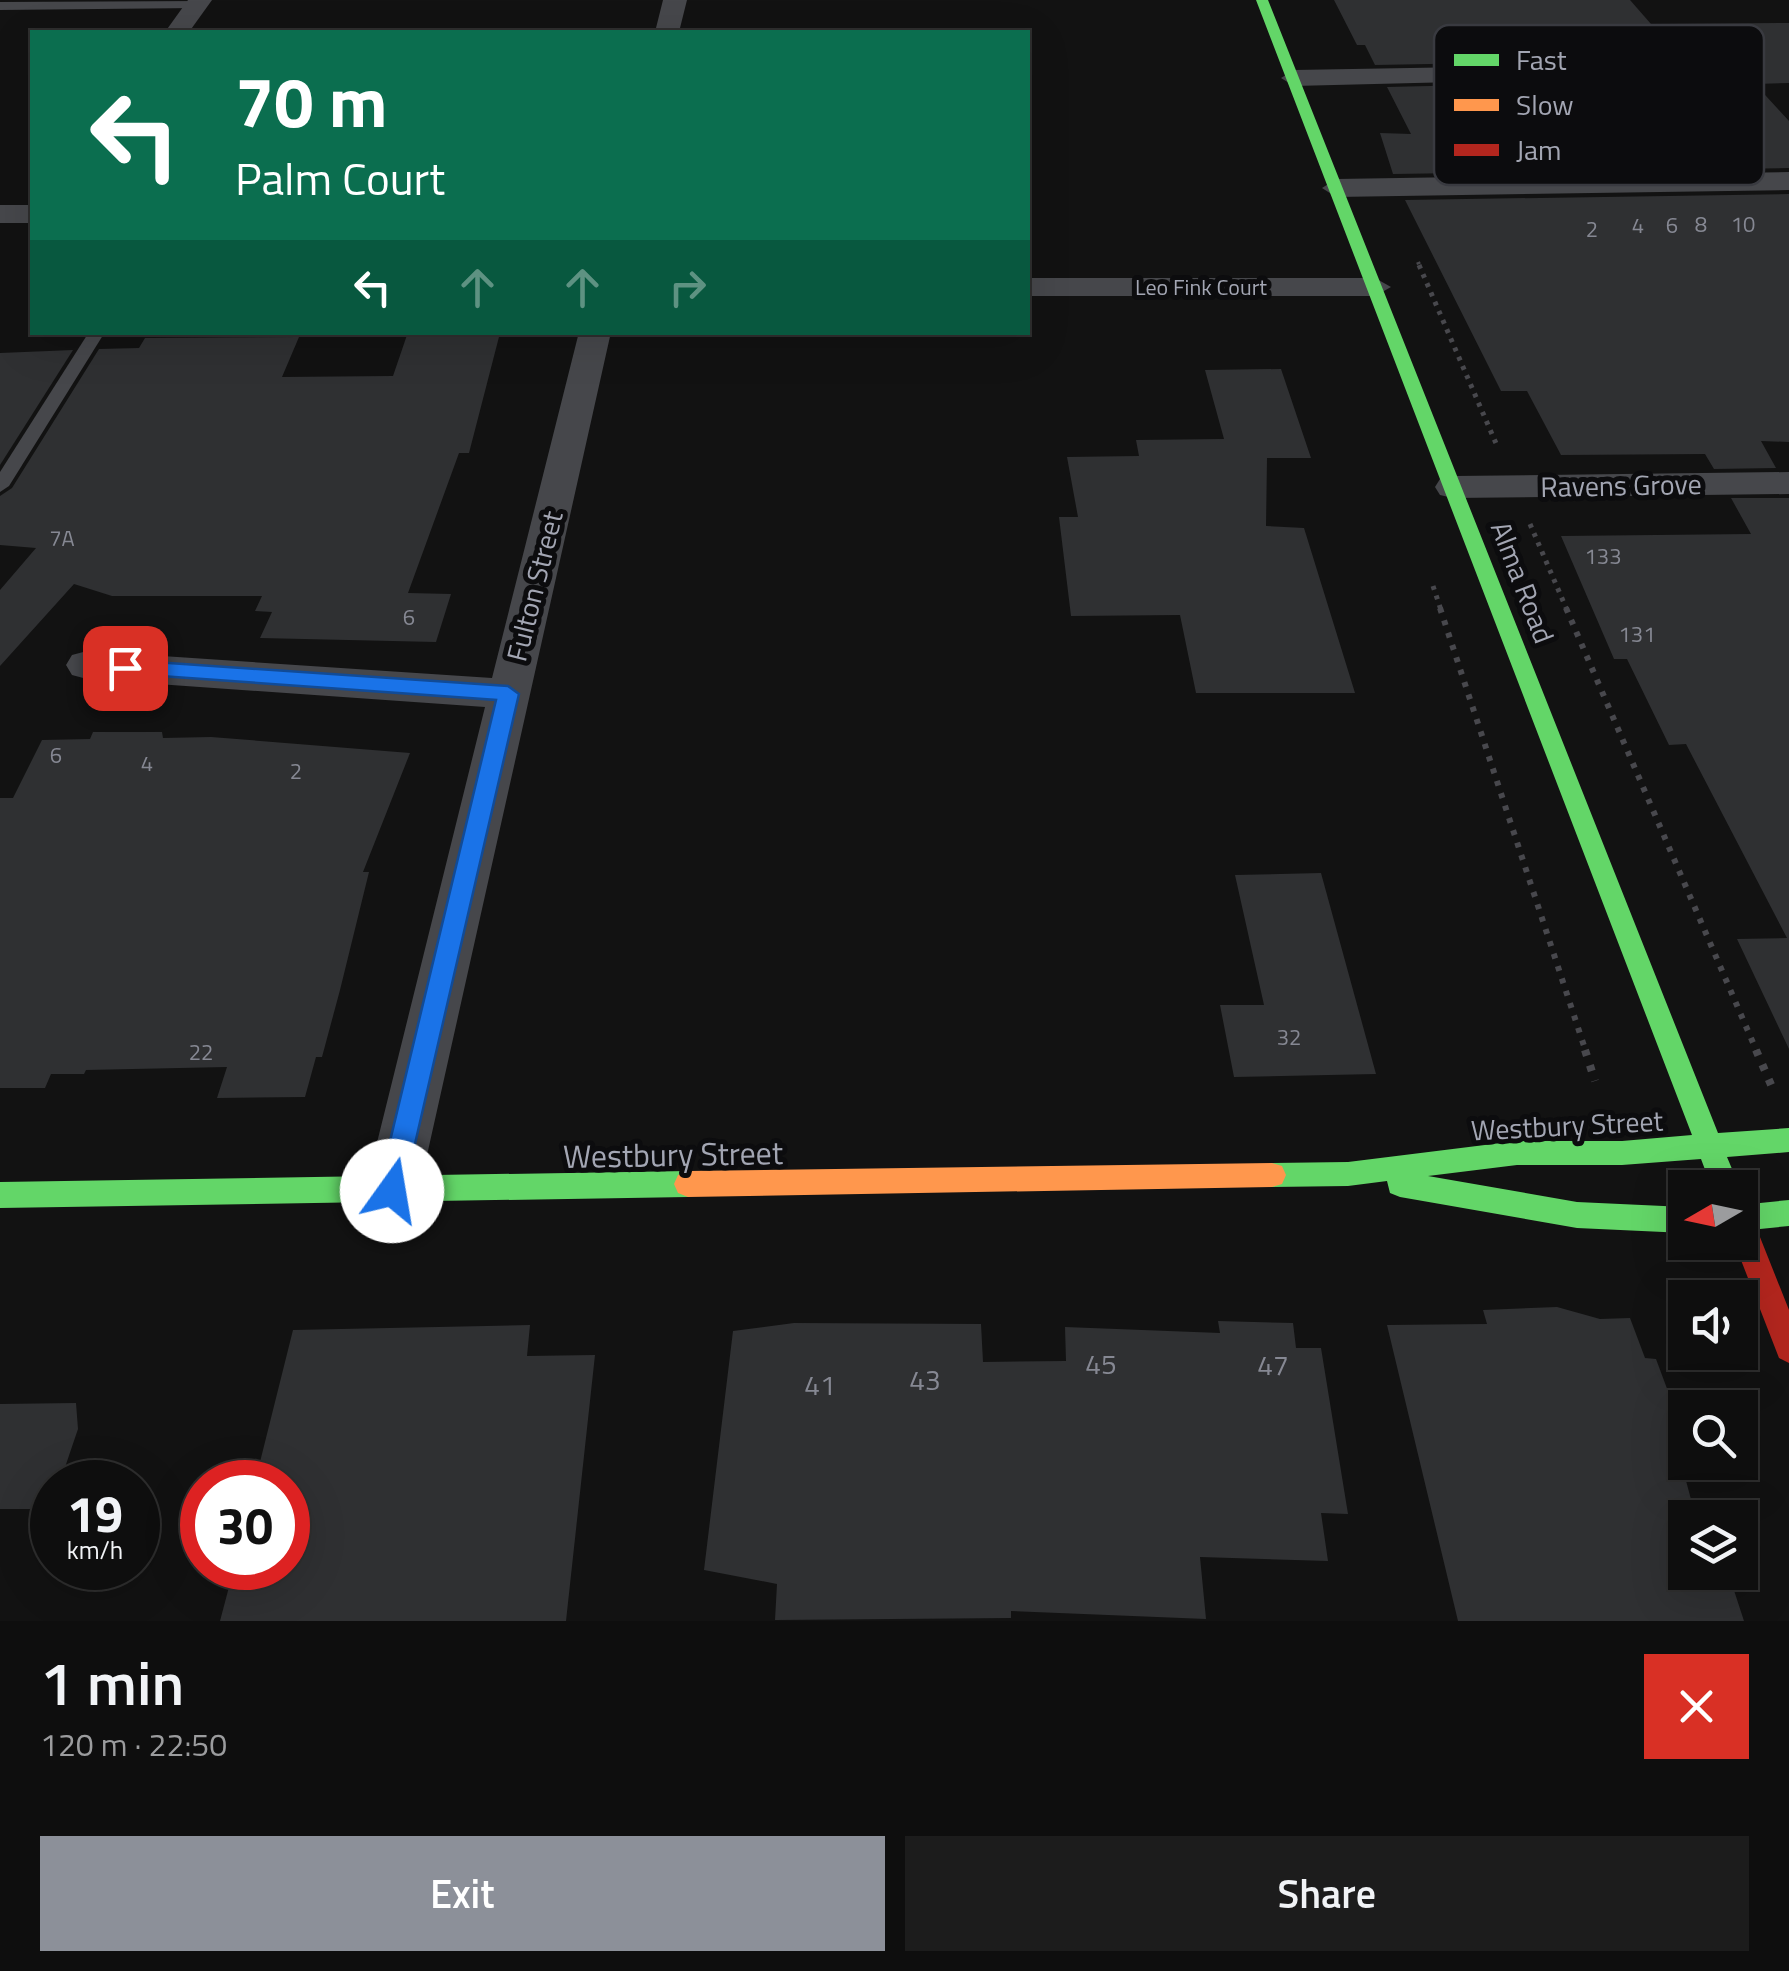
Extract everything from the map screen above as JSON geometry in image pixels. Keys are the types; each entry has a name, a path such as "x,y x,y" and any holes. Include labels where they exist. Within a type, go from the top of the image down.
{"street":[{"path":"668,30 675,0"},
{"name":"Alma Road","path":"1262,0 1719,1170"},
{"path":"178,30 199,2"},
{"path":"1294,78 1434,76"},
{"path":"1764,180 1789,180"},
{"path":"1336,188 1506,185"},
{"path":"0,214 30,214"},
{"name":"Leo Fink Court","path":"1030,287 1375,287"},
{"name":"Fulton Street","path":"392,1191 594,335"},
{"name":"Ravens Grove","path":"1454,487 1789,483"},
{"path":"87,665 508,694"},
{"name":"Westbury Street","path":"0,1195 1348,1174 1516,1153 1710,1147 1789,1140"},
{"name":"Westbury Street","path":"1348,1174 1567,1214 1631,1222 1668,1221"},
{"path":"1758,1217 1789,1213"},
{"path":"1756,1260 1789,1348"}],"lane":[{"path":"0,6 199,2"},
{"path":"0,486 95,335"}],"path":[{"path":"1514,486 1777,1100"},
{"path":"1428,574 1595,1081"}],"building":[{"path":"1334,0 1630,0 1651,24 1789,23 1789,83 1764,84 1764,25 1434,25 1434,64 1375,65 1365,45 1357,45"},
{"path":"1434,86 1434,173 1393,174 1380,133 1411,134 1387,87"},
{"path":"1764,94 1789,121 1789,168 1764,168"},
{"path":"1789,194 1789,442 1761,441 1776,468 1714,469 1705,454 1561,455 1527,391 1501,391 1405,200"},
{"path":"407,335 499,335 469,453 459,453 408,593 451,594 436,642 260,638 272,612 255,611 262,596 112,596 74,584 0,666 0,590 36,548 0,545 0,496 12,488 99,349 139,348 145,338 299,337 282,377 393,376"},
{"path":"73,350 0,465 0,353"},
{"path":"1281,369 1311,458 1267,458 1266,526 1304,528 1355,693 1196,693 1180,615 1071,616 1059,517 1078,517 1067,457 1139,456 1136,440 1224,439 1205,370"},
{"path":"1731,498 1789,498 1789,1049 1737,939 1787,938 1686,744 1669,745 1627,659 1614,659 1561,536 1751,534"},
{"path":"93,732 162,732 163,738 211,737 410,753 363,872 369,872 340,990 322,1057 316,1057 305,1097 217,1098 227,1067 86,1070 84,1074 51,1074 45,1088 0,1088 0,798 13,798 42,740 90,739"},
{"path":"1321,873 1376,1074 1234,1077 1220,1005 1264,1005 1235,875"},
{"path":"1557,1307 1600,1319 1630,1318 1645,1358 1656,1359 1668,1391 1668,1480 1686,1480 1691,1500 1668,1500 1668,1590 1734,1590 1744,1621 1458,1621 1387,1325 1487,1324 1483,1310"},
{"path":"1218,1321 1293,1323 1296,1348 1321,1348 1348,1514 1321,1513 1328,1561 1200,1557 1206,1619 1011,1611 1011,1618 775,1620 777,1584 704,1570 733,1331 794,1323 981,1324 983,1362 1066,1361 1065,1327 1220,1333"},
{"path":"530,1325 527,1356 595,1355 566,1621 220,1621 228,1590 310,1590 310,1460 260,1460 293,1330"},
{"path":"76,1403 78,1429 67,1460 30,1460 30,1509 0,1509 0,1404"}],"traffic: fast":[{"path":"1262,0 1719,1170"},
{"path":"1272,1175 1348,1174 1517,1153 1622,1153 1789,1140"},
{"path":"0,1195 688,1184"},
{"path":"1400,1184 1577,1215 1668,1219"},
{"path":"1758,1216 1789,1213"}],"traffic: slow":[{"path":"688,1184 1272,1175"}],"traffic: jam":[{"path":"1755,1260 1789,1348"}],"route":[{"path":"125,668 508,694 392,1191"}]}
